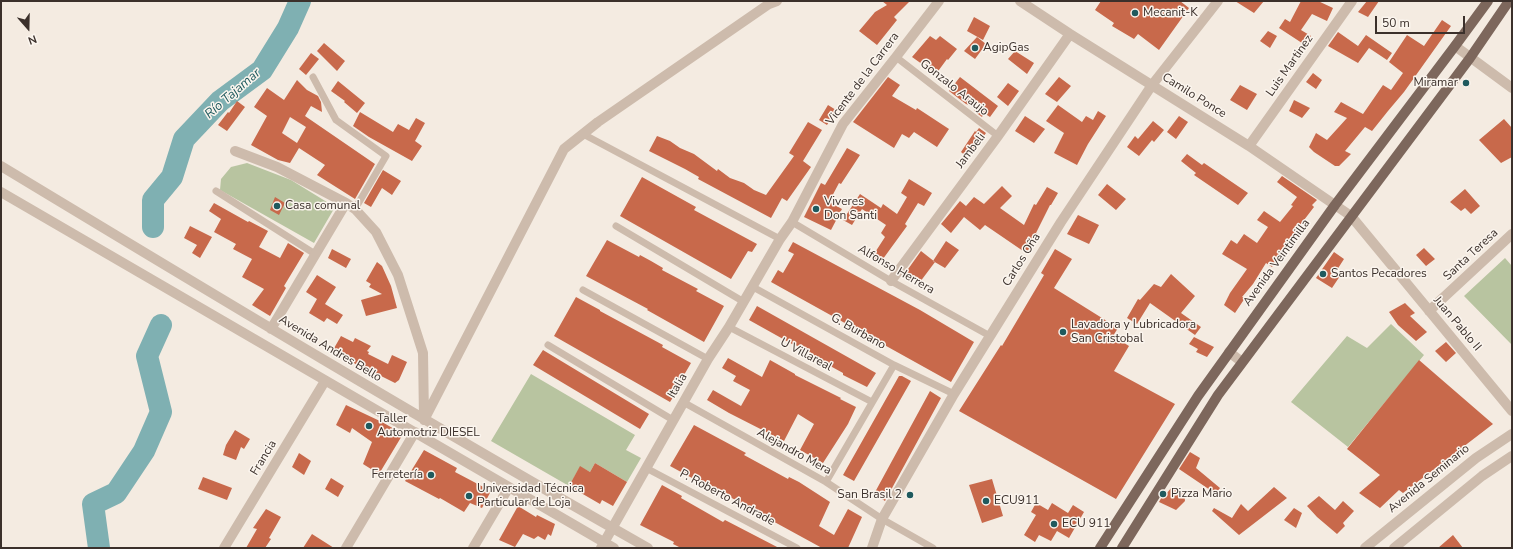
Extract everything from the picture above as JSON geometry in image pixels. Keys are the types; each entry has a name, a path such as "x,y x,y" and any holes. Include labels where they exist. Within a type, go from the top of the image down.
{"main road":[{"name":"Avenida Veintimilla","path":"1100,548 1198,396 1229,352 1335,205 1456,46 1488,1"},
{"path":"1122,548 1218,395 1470,58 1509,1"}],"street":[{"name":"Vicente de la Carrera","path":"780,239 792,222 843,124 939,1"},
{"name":"Camilo Ponce","path":"1020,1 1070,34 1250,146 1351,216"},
{"name":"Carlos Oña","path":"872,548 882,519 954,394 1061,222 1152,85 1218,1"},
{"name":"Luis Martinez","path":"1250,146 1352,1"},
{"path":"424,420 564,149 598,122 773,2"},
{"name":"Jambeli","path":"891,281 998,136 1070,34"},
{"path":"1456,46 1512,88"},
{"path":"235,151 277,167 346,203 355,209 376,232 398,275 423,353 424,420"},
{"name":"Avenida Andres Bello","path":"1,166 424,420 648,548"},
{"path":"1,192 509,487 602,545 614,548"},
{"path":"271,329 346,203"},
{"name":"Juan Pablo II","path":"1351,216 1512,411"},
{"name":"Santa Teresa","path":"1429,311 1512,234"},
{"name":"Italia","path":"602,545 708,359 744,302 780,239"},
{"path":"1229,352 1242,362"},
{"name":"Francia","path":"224,548 325,381"},
{"path":"346,548 415,432"},
{"name":"Avenida Seminario","path":"1365,548 1476,458 1512,434"},
{"path":"1394,548 1482,476 1512,456"},
{"path":"474,548 509,487"}],"lane":[{"name":"Gonzalo Araujo","path":"896,57 998,136"},
{"path":"312,77 336,120 386,156 355,209"},
{"path":"583,134 780,239"},
{"path":"216,191 315,254"},
{"name":"Alfonso Herrera","path":"792,222 891,281 990,336"},
{"path":"616,226 744,302"},
{"name":"G. Burbano","path":"753,286 894,365 954,394"},
{"path":"583,290 708,359"},
{"name":"U Villareal","path":"729,327 872,402"},
{"path":"548,345 673,420"},
{"path":"826,482 894,365"},
{"path":"826,482 894,365"},
{"name":"Alejandro Mera","path":"683,402 826,482 882,519 933,548"},
{"name":"P. Roberto Andrade","path":"646,468 797,548"}],"green space":[{"path":"247,163 291,180 335,207 314,243 220,190 221,179 231,167"},
{"path":"1505,258 1512,266 1512,345 1464,296"},
{"path":"1391,324 1424,355 1348,447 1291,402 1347,336 1367,348"},
{"path":"531,374 635,435 626,450 641,458 627,482 595,463 590,472 580,467 569,486 491,441"}],"building":[{"path":"882,1 910,1 894,17 897,20 877,45 859,31 875,12 887,5"},
{"path":"1101,1 1180,1 1189,8 1159,50 1138,34 1134,39 1112,26 1114,23 1095,10"},
{"path":"1235,1 1264,1 1254,13"},
{"path":"1301,1 1318,1 1333,8 1327,21 1312,14 1301,30 1311,36 1305,45 1279,28 1285,19 1290,22"},
{"path":"1367,1 1379,1 1368,17 1358,12"},
{"path":"974,17 990,26 983,40 967,31"},
{"path":"1442,20 1451,26 1404,92 1372,131 1365,127 1345,151 1351,154 1339,166 1335,166 1309,147 1316,133 1327,140 1347,118 1334,112 1341,102 1363,114 1383,85 1391,90 1403,73 1389,62 1407,35 1424,46"},
{"path":"1268,31 1277,36 1270,48 1260,41"},
{"path":"1338,32 1358,46 1366,35 1392,53 1387,60 1369,48 1358,63 1328,46"},
{"path":"930,36 936,40 940,36 957,49 948,60 947,59 936,74 912,57"},
{"name":"AgipGas","path":"977,37 986,44 975,59 964,51"},
{"path":"324,43 345,61 337,71 317,51"},
{"path":"1015,51 1034,63 1027,74 1008,59"},
{"path":"311,53 319,59 306,75 299,69"},
{"path":"1313,73 1322,80 1316,89 1306,82"},
{"path":"888,77 900,85 892,96 916,110 917,108 949,129 937,147 914,132 909,138 902,134 894,148 853,122"},
{"path":"960,77 998,106 990,117 984,113 982,117 974,111 976,108 966,104 949,91"},
{"path":"1059,77 1071,86 1057,102 1045,94"},
{"path":"297,80 307,90 318,96 321,102 322,112 311,106 305,116 375,164 355,199 317,175 325,165 299,148 290,163 278,160 251,145 267,116 254,107 267,88 284,100","holes":["290,117 306,127 297,143 282,133"]},
{"path":"338,81 365,103 357,113 344,102 345,101 331,91"},
{"path":"1008,83 1019,91 1008,106 997,97"},
{"path":"1240,85 1257,94 1247,110 1230,100"},
{"path":"1294,100 1310,108 1302,118 1289,111"},
{"path":"237,101 245,107 227,131 218,125"},
{"path":"828,105 836,110 827,125 819,120"},
{"path":"1058,105 1082,122 1086,116 1093,120 1098,111 1106,116 1088,144 1077,165 1054,153 1064,133 1046,121"},
{"path":"360,112 393,132 398,124 409,130 416,118 425,123 415,141 422,146 412,161 369,137 353,126"},
{"path":"1025,116 1045,129 1034,143 1015,131"},
{"path":"1179,116 1188,122 1176,139 1167,132"},
{"path":"1504,119 1512,128 1512,157 1501,163 1479,140"},
{"path":"1153,121 1164,130 1154,142 1152,140 1139,156 1127,147 1135,136 1138,139"},
{"path":"808,122 822,130 803,161 811,167 787,201 782,198 771,218 698,179 699,177 685,169 649,151 657,136 694,154 717,171 718,169 730,178 744,183 754,190 766,195 794,156 789,153"},
{"path":"979,128 986,133 968,158 961,152 975,131 976,132"},
{"path":"847,148 860,155 841,184 839,183 829,202 842,209 831,230 804,217 821,183 825,185"},
{"path":"1187,154 1202,165 1204,163 1248,193 1238,205 1194,175 1196,173 1181,161"},
{"path":"383,170 401,181 392,195 382,188 371,207 364,203"},
{"path":"1282,176 1317,200 1312,205 1314,207 1281,250 1282,251 1272,267 1266,263 1253,284 1242,297 1245,298 1235,313 1224,305 1230,293 1247,269 1222,254 1231,240 1237,244 1244,234 1257,243 1268,227 1257,220 1264,211 1280,222 1293,206 1291,205 1297,197 1277,182"},
{"path":"642,177 696,207 694,210 757,244 752,252 748,251 731,279 620,216"},
{"path":"909,179 932,193 924,206 918,203 905,224 907,226 880,263 872,257 885,237 881,233 886,225 862,209 852,225 843,220 860,194 881,208 883,204 897,214 907,197 901,193"},
{"path":"1107,184 1126,199 1116,210 1098,195"},
{"path":"1002,186 1012,196 1000,208 1024,225 1034,204 1036,205 1047,187 1058,193 1050,205 1036,233 1039,235 1026,253 985,225 980,230 964,217 951,233 941,224 960,201 966,206 974,197 984,204"},
{"path":"1465,189 1480,206 1471,214 1465,208 1461,211 1450,202"},
{"name":"Casa comunal","path":"275,197 285,203 279,215 270,210"},
{"path":"214,203 248,222 249,221 268,231 259,247 280,258 288,243 304,253 284,286 286,288 270,316 252,305 264,289 242,277 252,259 233,249 236,244 214,232 221,219 209,211"},
{"path":"1078,215 1099,225 1089,244 1067,234"},
{"path":"190,226 212,237 200,258 192,253 197,245 184,238"},
{"path":"607,240 639,257 640,255 651,261 663,268 662,270 698,289 696,291 724,306 704,342 647,310 648,309 586,276"},
{"path":"946,241 959,250 945,268 933,261"},
{"path":"793,242 920,310 974,342 951,382 771,282 778,270 783,273 794,254 788,251"},
{"path":"1424,248 1435,259 1426,266 1416,255"},
{"path":"332,249 351,259 346,268 328,258"},
{"path":"1055,249 1072,259 1054,288 1118,328 1113,336 1129,346 1114,371 1175,404 1116,499 959,411 1001,345 1002,346 1044,275 1041,273"},
{"path":"921,251 935,262 920,282 906,272"},
{"path":"1334,252 1344,259 1335,273 1340,276 1332,288 1316,278"},
{"path":"377,262 382,266 391,286 397,308 366,316 361,300 382,294 369,287 371,284 366,281"},
{"path":"1171,274 1195,296 1181,313 1201,327 1195,335 1150,303 1137,324 1127,318 1138,299 1140,300 1154,284 1161,287"},
{"path":"317,275 336,287 325,304 343,315 337,324 327,318 324,322 309,313 317,299 306,292"},
{"path":"576,297 663,345 662,347 691,363 677,387 679,388 670,402 554,336"},
{"path":"1405,303 1415,313 1410,316 1427,332 1416,341 1398,325 1389,312"},
{"path":"757,306 876,373 867,387 843,375 843,373 812,356 813,354 803,348 792,344 749,320"},
{"path":"341,336 353,342 355,338 371,346 367,351 369,352 368,354 388,364 392,355 407,362 399,380 395,383 359,365 358,366 349,358 333,350"},
{"path":"1194,337 1214,347 1207,357 1196,352 1198,349 1189,344"},
{"path":"1446,342 1456,353 1446,362 1435,351"},
{"path":"543,350 649,414 640,429 533,365"},
{"path":"728,358 762,377 770,360 856,407 848,424 823,463 800,450 814,424 798,414 784,441 707,400 713,390 741,406 750,390 733,381 736,376 722,368"},
{"path":"1419,360 1493,424 1403,493 1399,490 1380,508 1359,493 1380,475 1347,449"},
{"path":"899,376 911,381 854,481 843,475"},
{"path":"930,391 941,398 885,501 874,494"},
{"path":"346,405 403,434 379,474 363,464 372,442 352,428 350,433 336,425"},
{"path":"694,425 746,453 744,455 788,479 789,477 799,482 830,502 819,526 834,535 848,509 862,517 848,548 822,548 730,497 731,496 670,466"},
{"path":"235,430 250,439 244,449 241,447 236,460 223,455 226,445"},
{"path":"424,450 457,468 455,472 491,491 482,508 470,503 464,512 440,498 439,499 405,481"},
{"path":"1190,452 1200,458 1196,468 1220,488 1216,494 1179,469"},
{"path":"299,453 311,461 304,475 292,467"},
{"path":"595,463 627,482 613,506 602,500 600,504 569,486 580,466 590,472"},
{"path":"203,477 232,488 227,500 198,489"},
{"path":"331,478 344,486 338,497 325,489"},
{"name":"ECU911","path":"992,479 1003,516 982,523 969,485"},
{"path":"662,485 682,496 681,498 723,522 725,520 779,548 681,548 673,544 674,542 640,525"},
{"path":"1172,487 1184,493 1185,501 1176,510 1159,502 1164,493 1166,494"},
{"path":"1274,487 1287,498 1239,535 1212,511 1214,508 1232,518 1241,504 1248,511"},
{"path":"1319,496 1335,510 1343,501 1354,511 1343,523 1345,526 1337,534 1317,517 1307,506"},
{"name":"ECU 911","path":"1036,503 1048,510 1052,503 1068,513 1073,505 1084,512 1069,538 1057,531 1051,541 1039,535 1035,542 1024,535 1036,515 1031,512"},
{"path":"518,506 536,517 537,515 555,524 551,536 548,534 545,540 538,536 534,539 523,534 515,547 499,540"},
{"path":"1294,508 1302,513 1296,528 1284,520"},
{"path":"266,509 281,517 269,538 271,539 265,548 246,548 257,529 253,528"},
{"path":"312,534 334,548 303,548"},
{"path":"1453,535 1463,548 1438,548"}],"waterway":[{"name":"Río Tajamar","path":"153,227 153,200 172,177 184,139 220,101 262,70 288,28 300,1"},
{"name":"Río Tajamar","path":"99,548 93,504 116,493 144,451 161,412 147,356 161,325"}],"place":[{"name":"Mecanit-K","path":"1135,13"},
{"name":"AgipGas","path":"975,48"},
{"name":"Miramar","path":"1466,83"},
{"name":"Casa comunal","path":"277,206"},
{"name":"Viveres Don Santi","path":"816,209"},
{"name":"Santos Pecadores","path":"1323,274"},
{"name":"Lavadora y Lubricadora San Cristobal","path":"1063,332"},
{"name":"Taller Automotriz DIESEL","path":"369,426"},
{"name":"Ferretería","path":"431,475"},
{"name":"Pizza Mario","path":"1163,494"},
{"name":"San Brasil 2","path":"910,495"},
{"name":"Universidad Técnica Particular de Loja","path":"469,496"},
{"name":"ECU911","path":"986,501"},
{"name":"ECU 911","path":"1054,524"}]}
